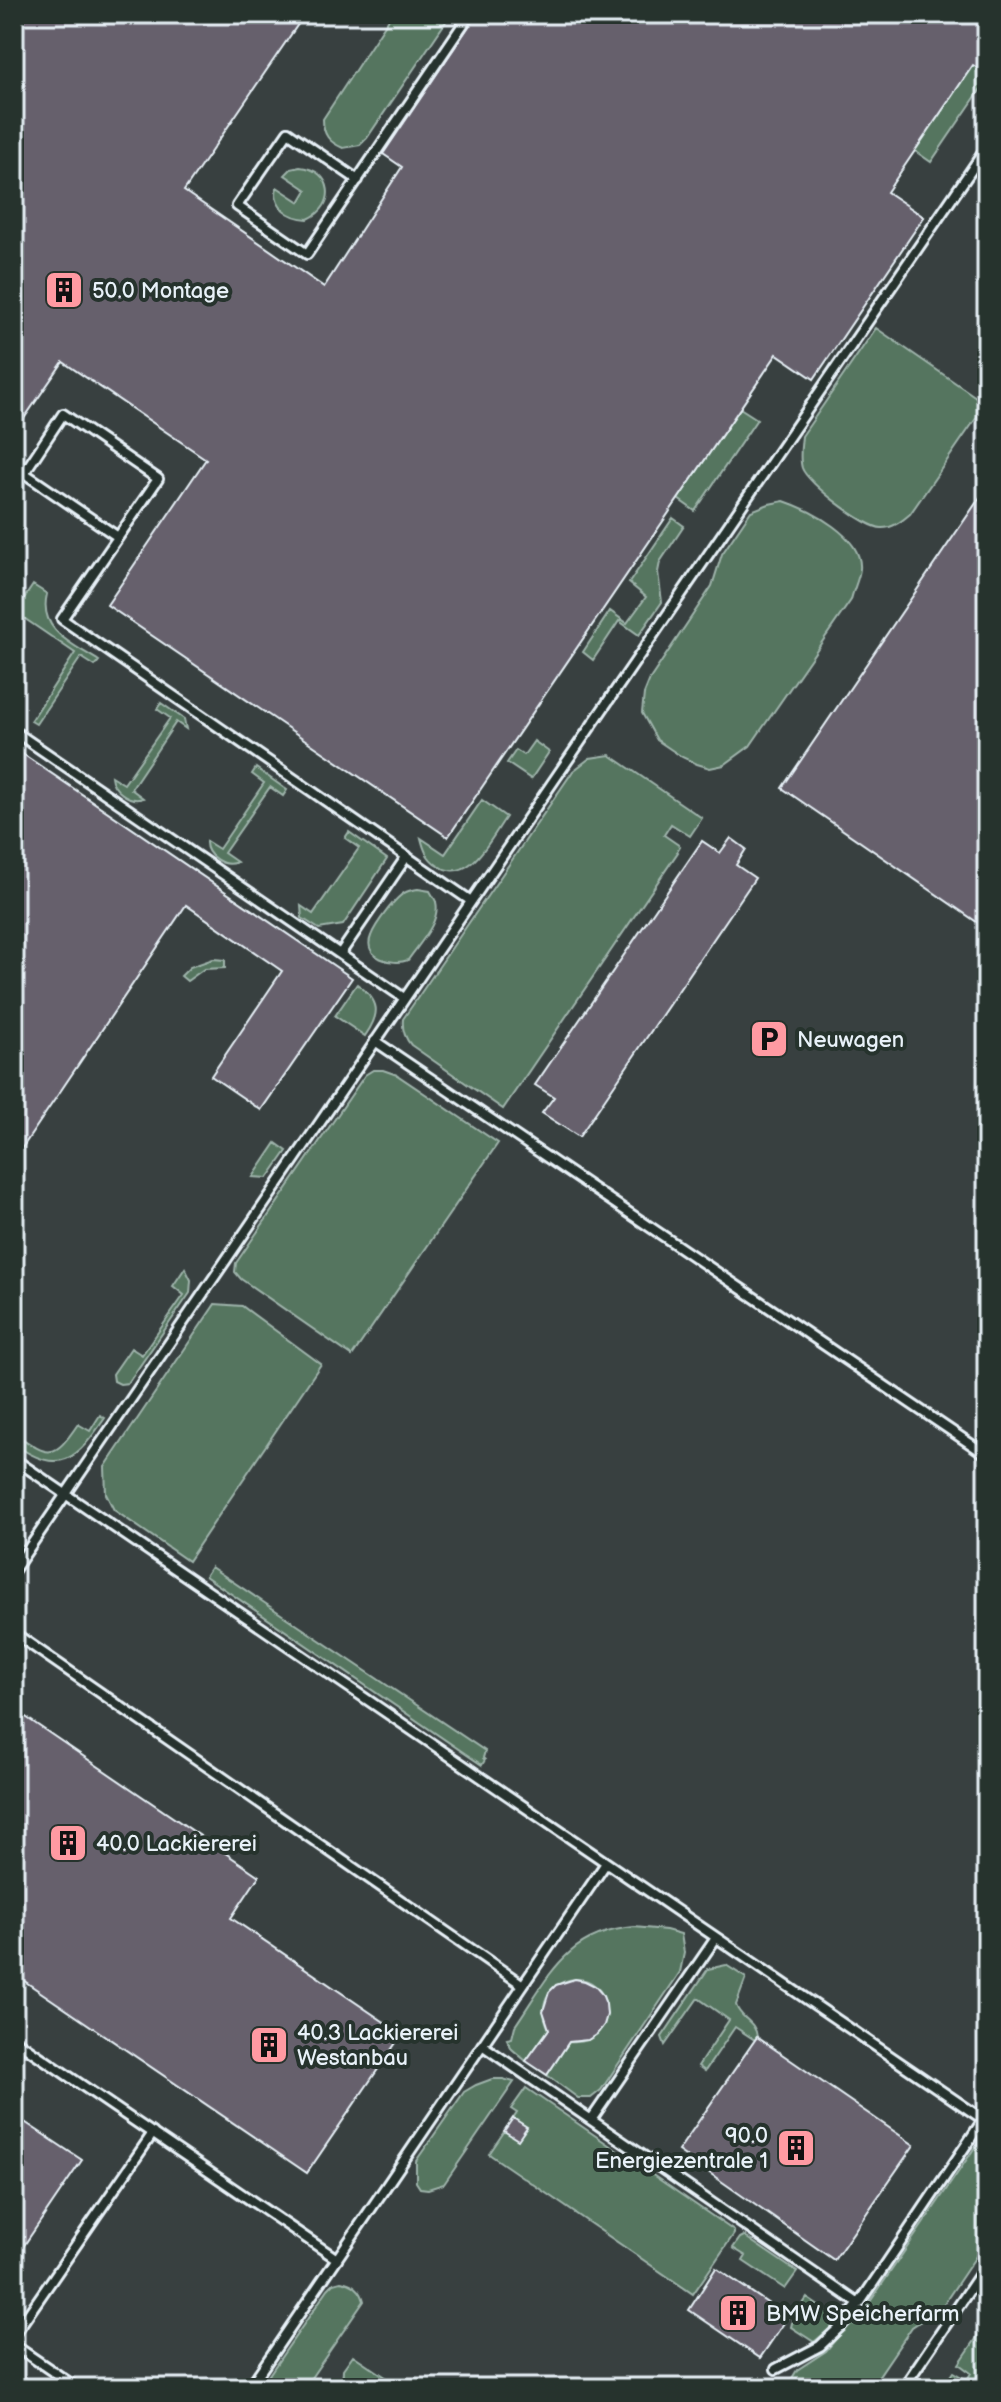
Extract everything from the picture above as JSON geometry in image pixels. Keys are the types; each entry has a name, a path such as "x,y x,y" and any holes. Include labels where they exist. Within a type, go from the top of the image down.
{"lane":[{"path":"358,180 288,132 237,206 307,254 358,180 470,14"},
{"path":"14,1570 987,147"},
{"path":"14,487 63,414 158,479 62,619 471,901"},
{"path":"24,473 118,537"},
{"path":"14,731 404,998"},
{"path":"340,954 407,856"},
{"path":"375,1041 987,1455"},
{"path":"14,1459 985,2121 841,2326 820,2346 776,2369"},
{"path":"14,1633 523,1985"},
{"path":"249,2388 606,1863"},
{"path":"591,2120 716,1938"},
{"path":"14,2039 337,2259"},
{"path":"482,2045 859,2304"},
{"path":"14,2335 153,2133"},
{"path":"903,2388 987,2264"},
{"path":"14,2345 77,2388"}],"shaded area":[{"path":"14,14 987,14 987,2388 14,2388"}],"green space":[{"path":"392,14 451,14 367,138 360,145 343,148 328,137 323,119"},
{"path":"973,65 987,74 987,80 931,162 915,151"},
{"path":"300,167 319,175 328,189 324,206 308,219 289,214 280,206 276,194 277,187 300,202 307,190 285,175 291,169"},
{"path":"876,328 986,404 910,514 901,522 882,528 863,521 825,494 806,475 800,456 802,436"},
{"path":"740,408 757,419 695,511 678,499"},
{"path":"784,501 820,518 844,535 859,557 858,577 851,600 750,746 724,765 710,768 682,757 657,740 642,713 644,694 650,679 712,586 722,554 751,511"},
{"path":"673,518 684,526 660,562 658,572 662,602 639,635 619,621 593,660 583,652 610,611 627,623 646,597 629,583"},
{"path":"33,585 47,594 48,618 53,627 69,642 99,661 95,666 81,657 36,724 31,721 75,653 15,612"},
{"path":"161,703 184,719 186,729 176,722 131,789 143,798 133,799 118,790 111,776 124,784 170,718 157,709"},
{"path":"534,741 549,752 531,779 507,763 516,750 524,755"},
{"path":"610,755 702,818 690,836 671,824 664,835 680,846 678,852 503,1109 411,1045 404,1033 403,1019 573,771 590,758"},
{"path":"256,768 287,790 283,796 270,787 224,853 237,862 221,862 212,856 206,841 219,849 264,783 252,774"},
{"path":"482,800 506,817 486,847 469,865 459,870 437,865 426,853 421,838 445,854"},
{"path":"349,832 387,859 343,925 319,929 302,918 301,906 313,914 359,848 345,838"},
{"path":"418,889 430,891 437,910 423,940 408,960 402,962 387,961 375,955 369,944 371,936 386,911 406,892"},
{"path":"213,959 225,960 225,968 204,969 187,981 181,976 190,967"},
{"path":"357,984 370,996 376,1008 374,1021 365,1036 335,1016"},
{"path":"373,1070 397,1075 498,1143 352,1356 235,1272 236,1263 365,1075"},
{"path":"276,1143 287,1151 268,1178 253,1177"},
{"path":"185,1268 191,1280 190,1293 128,1383 114,1381 113,1374 131,1348 142,1355 184,1295 173,1286"},
{"path":"215,1304 242,1306 321,1364 188,1561 114,1510 106,1494 105,1467"},
{"path":"100,1415 105,1418 86,1444 67,1459 44,1460 14,1444 14,1433 35,1447 50,1451 56,1449 78,1424 90,1431"},
{"path":"211,1567 485,1751 482,1765 205,1576"},
{"path":"634,1927 681,1934 684,1953 680,1972 601,2090 591,2098 578,2098 547,2075 569,2042 586,2040 598,2033 605,2022 603,1996 596,1986 584,1980 569,1980 551,1991 544,2006 549,2029 526,2061 512,2049 507,2039 512,2038 515,2026 562,1960 592,1938"},
{"path":"726,1965 746,1978 736,2005 754,2027 757,2037 755,2040 735,2027 705,2071 698,2066 729,2020 698,1998 665,2045 662,2037 708,1969"},
{"path":"492,2079 514,2082 444,2184 420,2188 416,2182 416,2161 464,2092"},
{"path":"526,2088 734,2231 693,2294 489,2154 517,2113 511,2109"},
{"path":"984,2134 987,2136 987,2240 941,2308 912,2327 873,2388 786,2388 797,2370 826,2351 847,2326 855,2324"},
{"path":"744,2236 797,2272 785,2289 743,2261 746,2256 733,2248"},
{"path":"341,2281 356,2287 364,2301 304,2388 260,2388 328,2289"},
{"path":"807,2298 817,2305 805,2316 813,2322 818,2315 815,2312 818,2306 840,2320 814,2342 791,2327"},
{"path":"987,2323 987,2388 942,2388 953,2372 967,2380 971,2373 959,2364"},
{"path":"353,2355 402,2388 342,2388 343,2369"}],"building":[{"path":"14,14 305,14 184,191 324,287 402,167 383,154 477,14 987,14 987,74 973,65 887,192 924,217 814,379 777,354 448,837 107,605 206,459 63,362 14,433"},
{"path":"987,487 987,929 782,788"},
{"path":"14,748 352,978 261,1110 211,1076 282,971 186,905 14,1160"},
{"path":"731,838 746,849 736,865 755,878 579,1137 542,1113 554,1097 535,1085 702,841 720,853"},
{"path":"14,1709 259,1876 231,1918 402,2034 307,2173 14,1974"},
{"path":"575,1979 595,1986 602,1994 607,2015 597,2034 588,2040 569,2042 547,2075 526,2061 549,2029 543,2011 549,1992 556,1985"},
{"name":"90.0 Energiezentrale 1","path":"757,2037 914,2145 834,2260 678,2151"},
{"path":"14,2115 82,2160 14,2260"},
{"path":"513,2118 527,2127 518,2140 504,2131"},
{"name":"BMW Speicherfarm","path":"716,2268 788,2317 760,2358 689,2310"}],"place":[{"name":"50.0 Montage","path":"64,290"},
{"name":"Neuwagen","path":"769,1039"},
{"name":"40.0 Lackiererei","path":"68,1843"},
{"name":"40.3 Lackiererei Westanbau","path":"269,2045"},
{"name":"90.0 Energiezentrale 1","path":"796,2148"},
{"name":"BMW Speicherfarm","path":"738,2313"}]}
